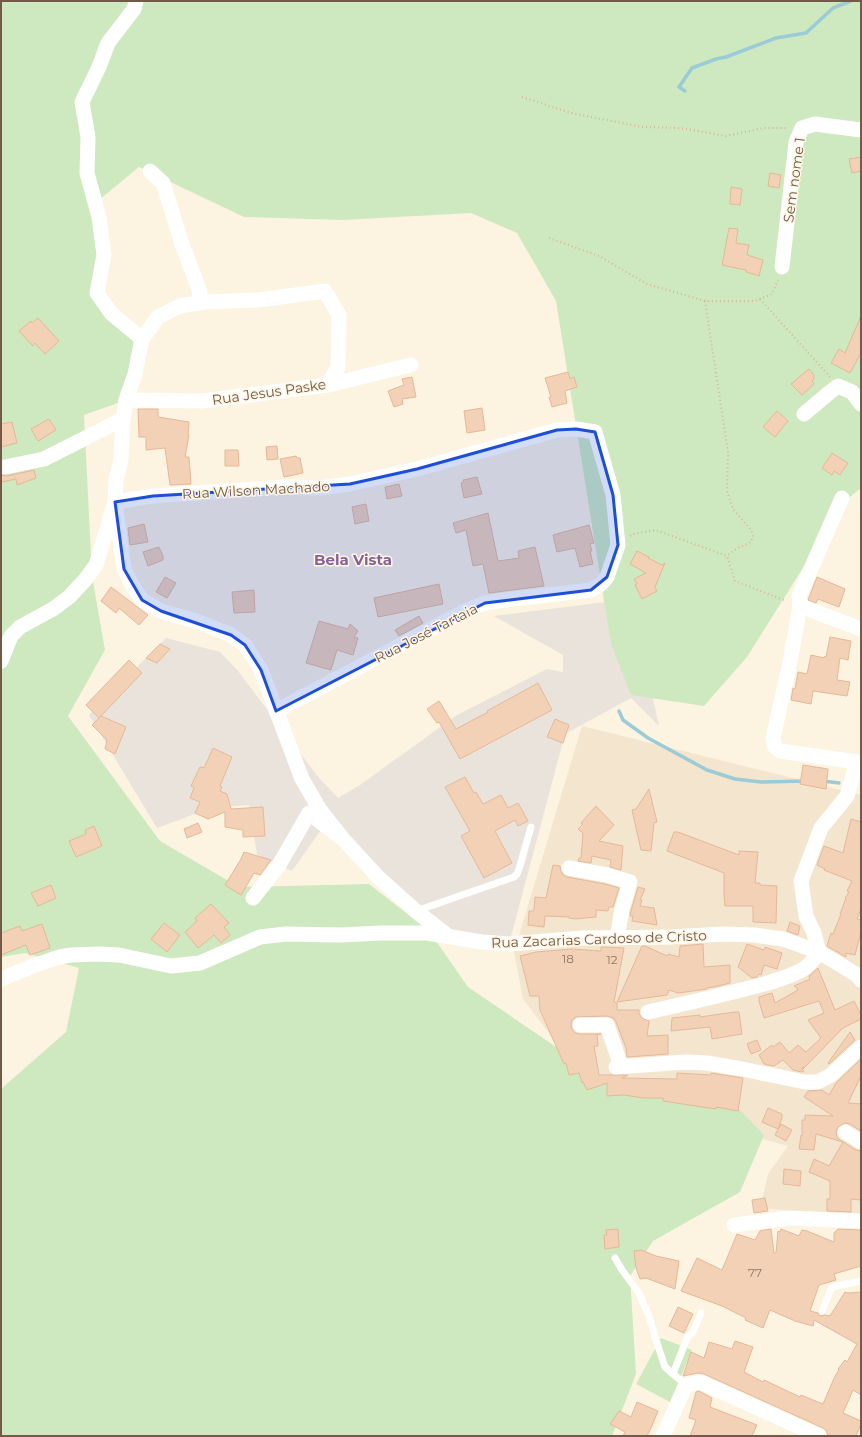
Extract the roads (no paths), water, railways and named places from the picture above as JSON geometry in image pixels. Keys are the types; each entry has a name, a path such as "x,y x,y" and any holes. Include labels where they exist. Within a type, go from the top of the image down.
{"street":[{"path":"136,1 134,9 108,43 99,67 82,102 88,138 87,173 99,217 104,255 97,293 111,313 142,339"},
{"name":"Sem nome 1","path":"782,267 796,142 802,128 815,124 861,130"},
{"path":"150,171 163,183 182,244 200,292 199,303"},
{"path":"328,385 338,367 340,350 339,315 325,291 259,300 199,303 180,306 158,317 142,339 135,374 126,400 122,419 121,460 116,479 115,502 124,568 132,585 142,600 161,611 199,622 231,635 245,646 261,670 302,779 320,810 343,840 379,878 416,911 449,936"},
{"name":"Rua Jesus Paske","path":"126,400 202,401 328,385 411,365"},
{"path":"804,414 838,386 858,393"},
{"path":"5,467 44,459 122,419"},
{"name":"Rua Wilson Machado","path":"115,502 153,496 286,487 319,488 350,484 417,470 557,430 576,429 595,432 613,495 618,545 606,577"},
{"path":"648,1012 759,986 786,977 801,971 814,960 819,952 814,933 806,916 801,882 821,828 847,796 860,759 780,751 774,747 773,738 789,667 800,606 799,596 842,498"},
{"path":"1,661 11,636 20,627 53,609 69,597 85,580 96,565 115,502"},
{"name":"Rua José Tartaia","path":"276,711 451,619 485,603 591,590 601,584 606,577"},
{"path":"800,606 861,629"},
{"path":"253,898 279,865 309,814 343,840"},
{"path":"569,868 607,875 630,882 622,909 617,938"},
{"name":"Rua Zacarias Cardoso de Cristo","path":"1,979 59,957 71,955 119,955 171,966 200,963 260,937 286,934 340,935 380,933 427,933 482,942 509,944 582,938 671,937 723,934 754,935 784,939 819,952 860,973"},
{"path":"580,1025 607,1025 619,1067 686,1062 707,1063 805,1082 818,1082 831,1075 861,1048"},
{"path":"845,1132 861,1142"},
{"path":"734,1225 789,1218 861,1221"},
{"path":"663,1436 686,1386 700,1382 819,1436"}],"lane":[{"path":"416,911 514,877 519,869 531,827"},
{"path":"615,1258 639,1294 649,1316 666,1367 686,1386"},
{"path":"822,1311 832,1287 861,1281"},
{"path":"673,1374 687,1338 693,1332 701,1312"}],"waterway":[{"path":"685,91 679,87 692,68 776,38 806,33 833,8 851,1"},
{"path":"619,711 623,720 648,738 707,770 735,779 761,782 805,781"},
{"path":"823,781 839,783"}],"district":[{"name":"Bela Vista","path":"353,559"}]}
